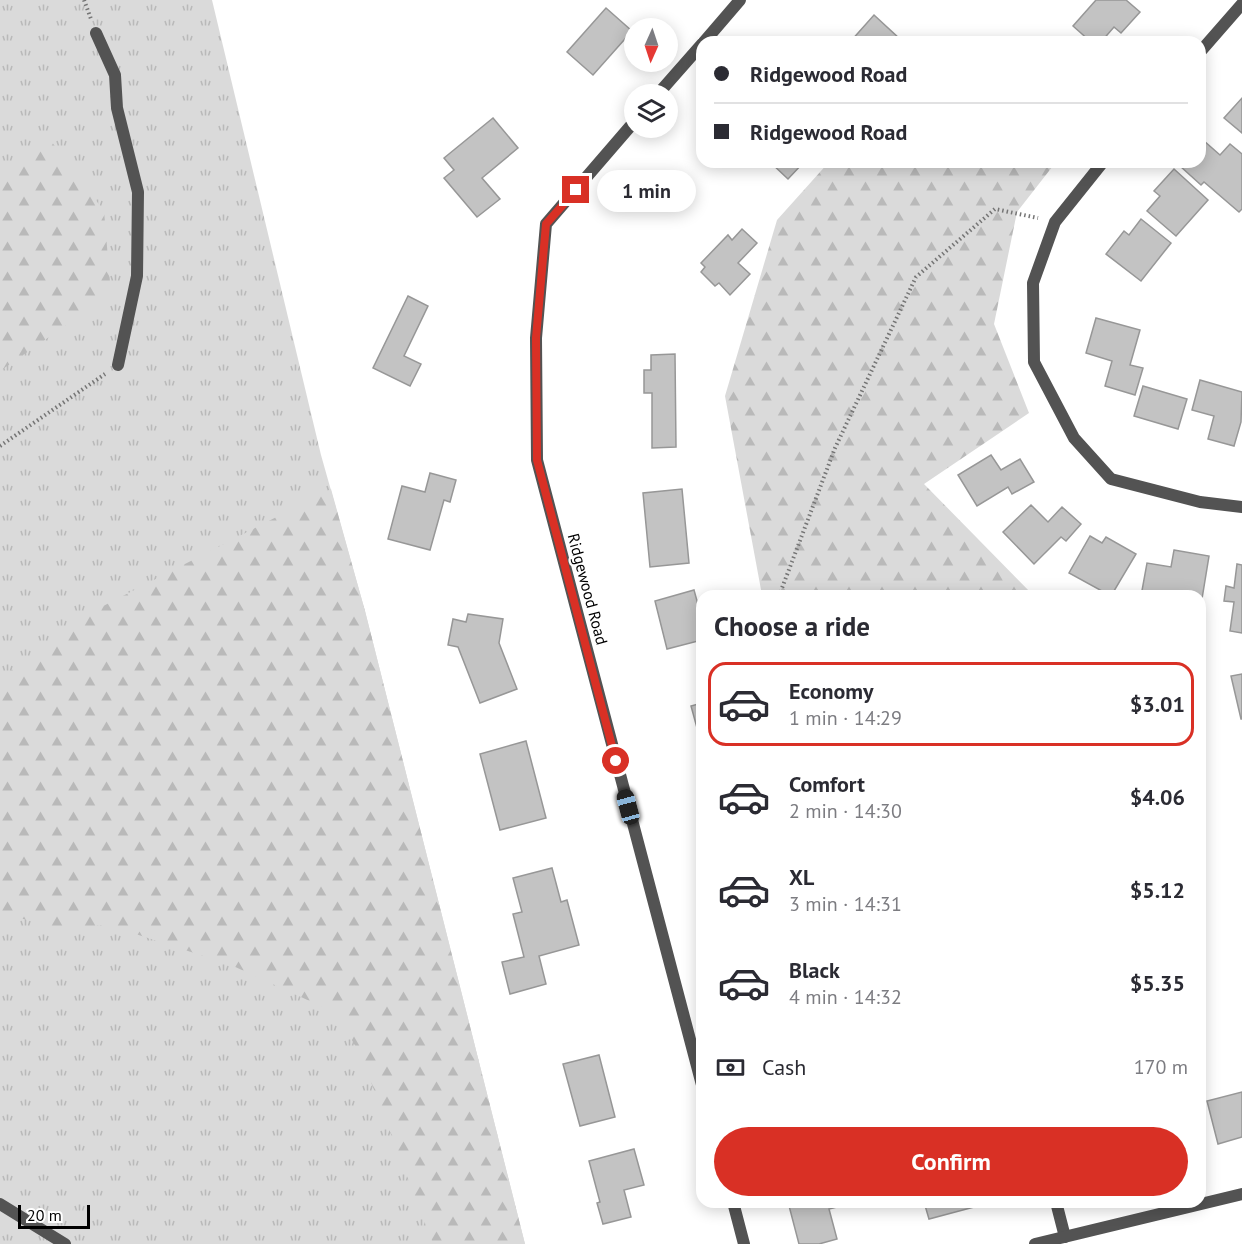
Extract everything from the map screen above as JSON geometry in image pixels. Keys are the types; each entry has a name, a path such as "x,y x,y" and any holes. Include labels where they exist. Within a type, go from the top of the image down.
{"street":[{"path":"709,36 740,0"},
{"path":"1206,45 1242,4"},
{"path":"96,33 115,75 117,108 138,192 140,214 137,276 118,365"},
{"path":"667,84 696,51"},
{"name":"Ridgewood Road","path":"624,134 546,224 536,338 537,460 696,1062"},
{"path":"1098,168 1055,222 1033,283 1034,362 1074,438 1111,478 1200,502 1242,507"},
{"path":"1206,1203 1242,1194"},
{"path":"0,1204 65,1244"},
{"path":"735,1208 744,1244"},
{"path":"1058,1208 1065,1237"},
{"path":"1035,1244 1184,1208"}],"path":[{"path":"781,590 835,448 916,277 995,209 1055,222"},
{"path":"0,446 118,365"}],"green space":[{"path":"0,0 212,0 321,455 365,611 525,1244 0,1244"},
{"path":"48,137 104,211 111,294 0,371 0,179"},
{"path":"824,168 1051,168 1017,212 994,324 1029,413 924,484 1028,590 761,590 725,396 777,220"},
{"path":"331,489 365,611 525,1244 433,1244 361,1056 345,1028 325,1008 231,965 108,925 58,928 0,913 0,679 76,620"}],"building":[{"path":"1096,0 1126,0 1140,12 1121,33 1114,27 1106,36 1084,36 1073,26"},
{"path":"606,8 624,24 624,40 593,75 567,52"},
{"path":"874,15 897,36 855,36"},
{"path":"1242,98 1242,133 1224,118"},
{"path":"493,118 518,148 482,178 500,199 477,217 444,178 454,170 444,158"},
{"path":"1206,143 1220,155 1230,144 1242,154 1242,209 1239,212 1204,182 1201,185 1182,168 1206,168"},
{"path":"776,168 798,168 788,179"},
{"path":"1174,169 1208,200 1176,236 1147,211 1160,196 1154,191"},
{"path":"1141,219 1171,243 1141,281 1106,254 1124,231 1129,235"},
{"path":"742,229 757,243 738,263 750,274 730,295 719,283 715,286 701,272 705,267 701,263 728,235 732,240"},
{"path":"408,296 428,306 404,356 421,364 410,386 373,368"},
{"path":"1096,318 1140,330 1130,365 1143,368 1135,395 1105,386 1112,361 1086,353"},
{"path":"675,354 676,447 652,448 652,393 644,393 644,370 651,370 651,355"},
{"path":"1200,380 1242,392 1241,422 1234,446 1208,439 1214,416 1192,410"},
{"path":"1143,386 1187,399 1178,429 1134,416"},
{"path":"991,455 1001,470 1020,459 1034,482 1012,494 1008,487 977,506 958,475"},
{"path":"430,473 456,480 450,502 444,500 430,550 388,539 402,486 425,492"},
{"path":"682,489 689,563 650,567 643,493"},
{"path":"1031,505 1048,522 1062,507 1081,524 1066,541 1061,537 1034,564 1003,532"},
{"path":"1090,536 1102,543 1106,537 1136,554 1115,590 1100,590 1069,573"},
{"path":"1174,550 1209,556 1203,590 1142,590 1147,563 1171,567"},
{"path":"1237,564 1242,565 1242,633 1230,631 1234,602 1224,601 1226,586 1234,588"},
{"path":"694,590 696,642 667,649 655,601"},
{"path":"468,614 503,619 499,643 517,689 480,703 458,647 448,645 453,619 466,622"},
{"path":"1242,674 1242,719 1241,719 1231,676"},
{"path":"696,705 696,724 691,706"},
{"path":"526,741 546,818 500,830 480,754"},
{"path":"552,868 561,902 567,900 579,945 539,956 546,984 510,994 502,962 524,957 513,914 522,912 513,878"},
{"path":"599,1055 615,1117 580,1126 563,1064"},
{"path":"1242,1092 1242,1137 1218,1144 1207,1101"},
{"path":"634,1149 644,1185 624,1190 631,1217 603,1224 597,1203 600,1202 589,1161"},
{"path":"790,1208 833,1208 829,1209 837,1239 819,1244 799,1244"},
{"path":"926,1208 970,1208 929,1219"}],"route":[{"path":"576,190 546,224 536,338 537,460 616,761"}]}
